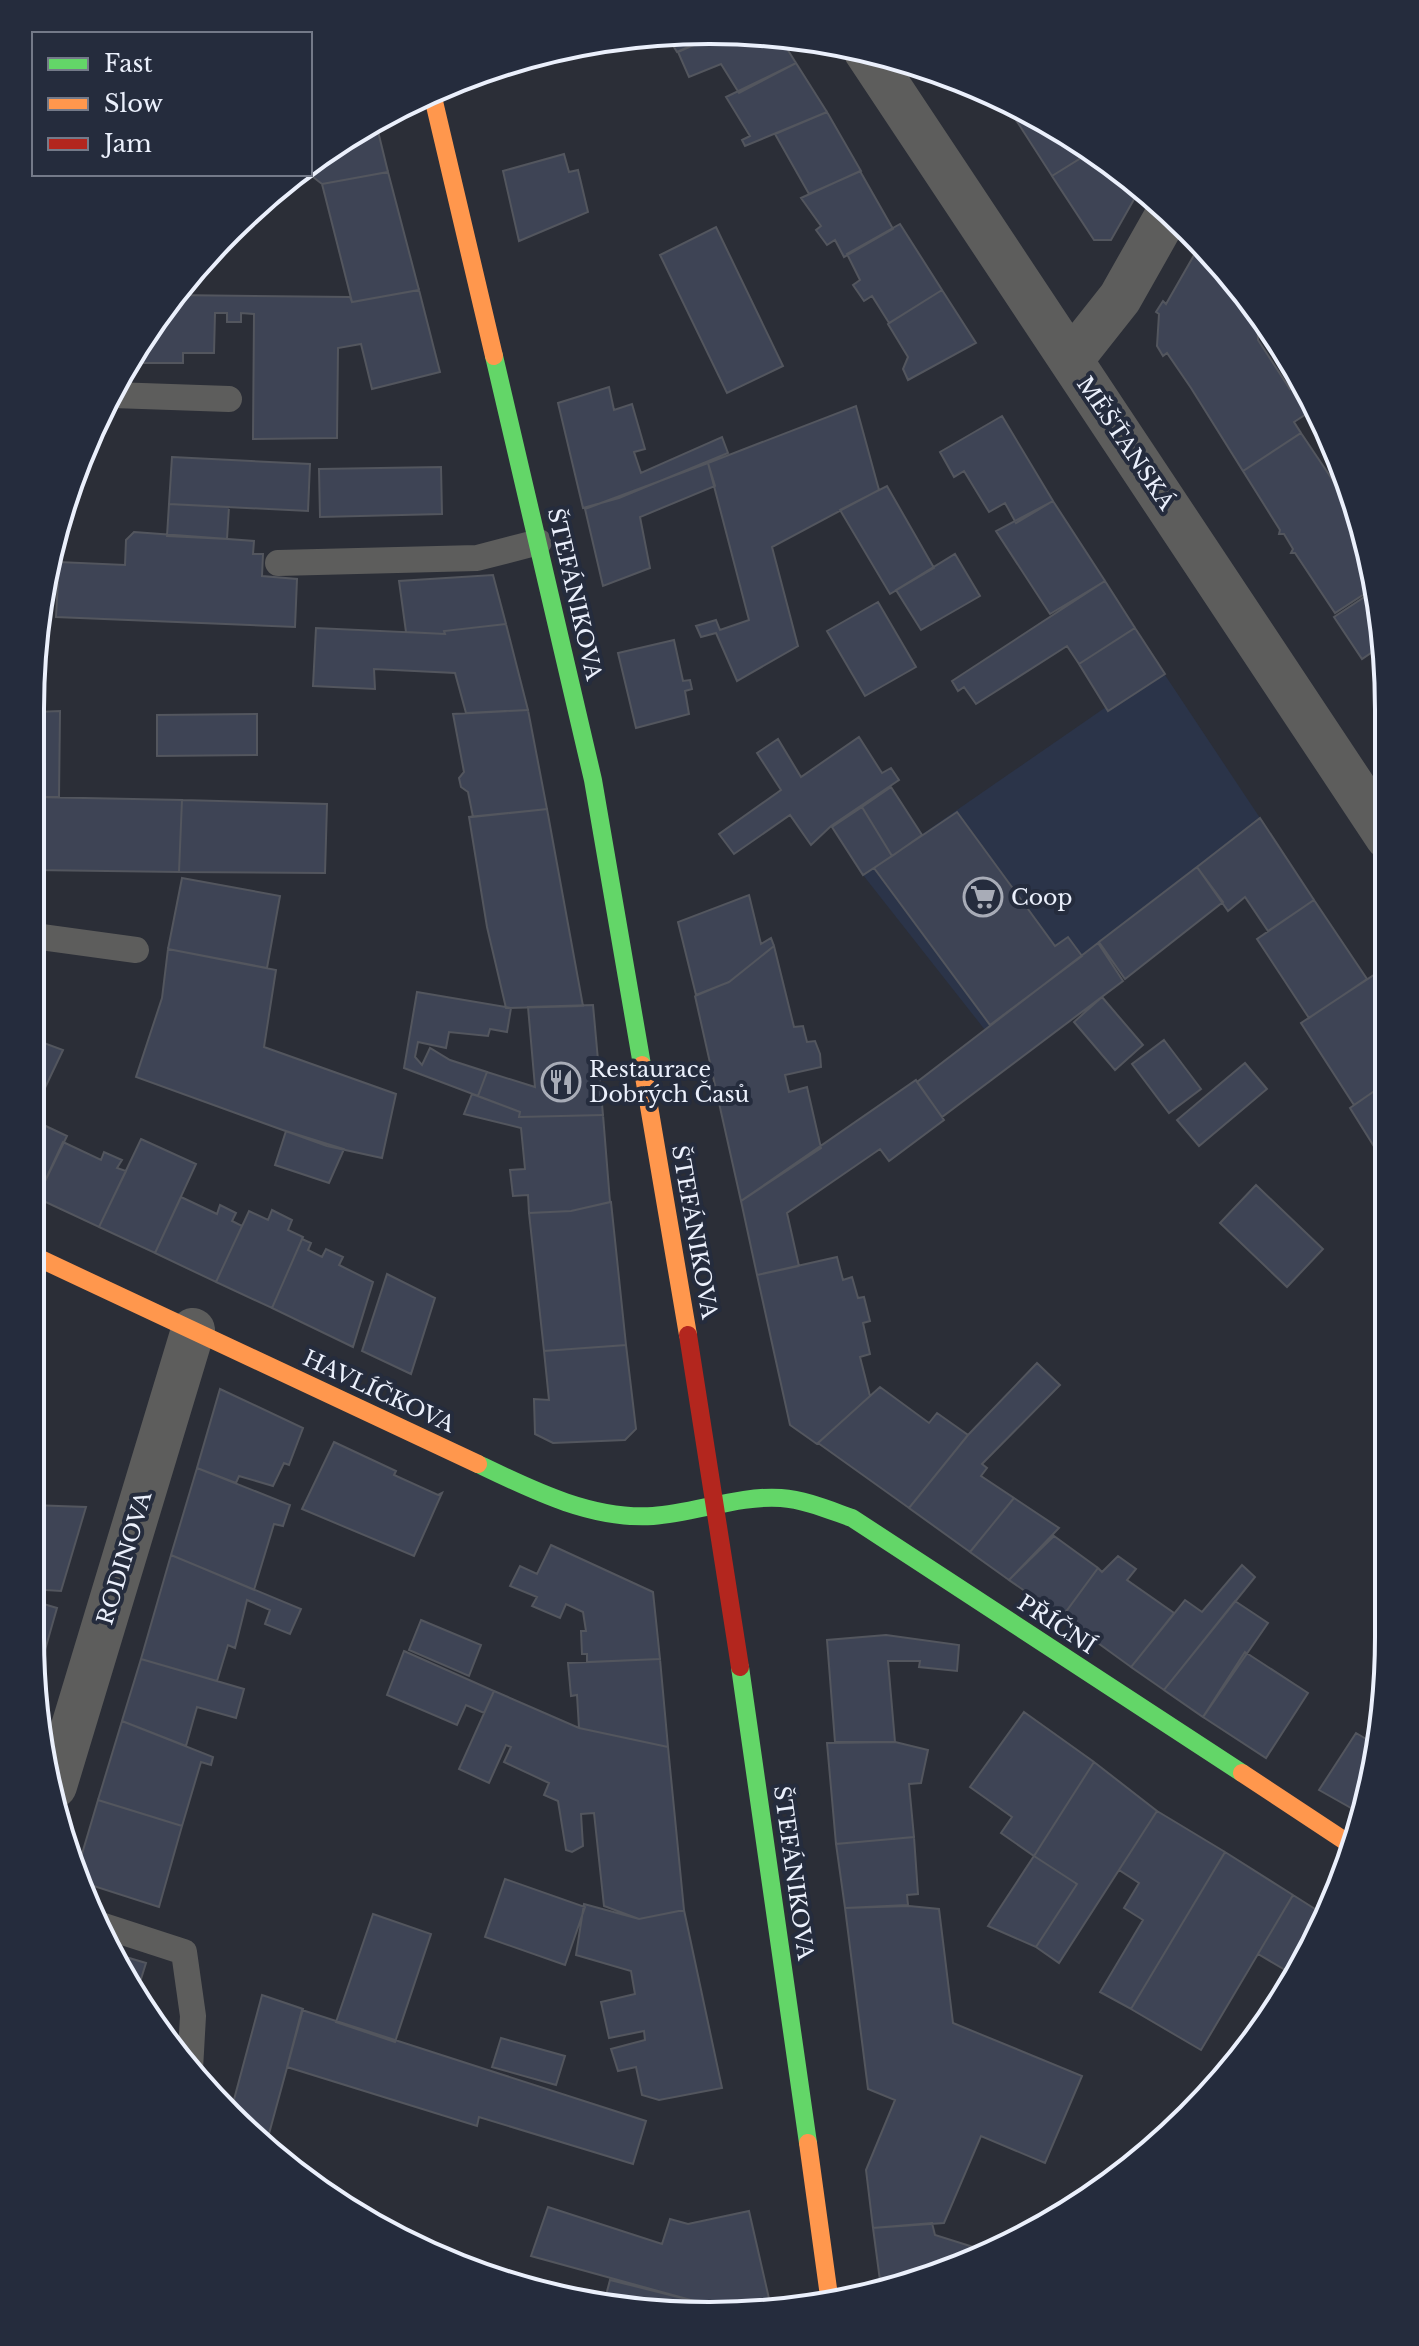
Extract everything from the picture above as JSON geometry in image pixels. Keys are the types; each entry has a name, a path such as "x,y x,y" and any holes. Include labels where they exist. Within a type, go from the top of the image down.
{"main road":[{"name":"ŠTEFÁNIKOVA","path":"435,104 593,780 718,1507 828,2291"},
{"name":"HAVLÍČKOVA","path":"44,1261 541,1494 619,1515 653,1516 718,1507"},
{"name":"PŘÍČNÍ","path":"718,1507 777,1498 802,1501 852,1518 1343,1840"}],"street":[{"name":"MĚŠŤANSKÁ","path":"875,65 1375,819"},
{"path":"1071,360 1120,298 1163,223"},
{"name":"RODINOVA","path":"59,1774 193,1330"}],"lane":[{"path":"123,395 229,399"},
{"path":"278,563 477,558 539,542"},
{"path":"44,937 136,950"},
{"path":"112,1929 184,1952 193,2016 191,2053"}],"shaded area":[{"path":"1161,669 1260,818 985,1030 863,875"}],"building":[{"path":"694,44 677,52 673,45"},
{"path":"695,44 753,45 787,49 796,63 739,93 721,64 689,77 678,52"},
{"path":"796,63 827,112 745,146 742,140 750,136 726,97"},
{"path":"827,112 861,171 809,194 775,134"},
{"path":"1015,119 1081,158 1052,176"},
{"path":"378,132 388,172 322,184 313,177"},
{"path":"564,154 569,172 578,170 588,212 519,241 503,171"},
{"path":"1081,158 1135,198 1111,240 1094,240 1052,176"},
{"path":"860,171 893,229 844,257 835,240 827,245 816,230 821,226 801,198"},
{"path":"388,172 419,290 352,302 322,184"},
{"path":"900,224 942,290 889,323 872,296 864,301 853,285 860,280 847,254"},
{"path":"716,227 783,366 727,393 660,255"},
{"path":"1194,254 1237,304 1292,388 1306,414 1294,422 1301,433 1243,471 1167,353 1163,356 1157,346 1159,314 1156,312 1163,301 1166,304"},
{"path":"419,290 440,372 372,389 361,344 338,348 337,438 253,439 254,314 241,313 241,322 227,322 227,313 215,313 214,353 183,353 183,363 142,363 189,295 350,297 352,302"},
{"path":"942,290 976,343 908,380 903,369 908,357 888,324"},
{"path":"609,387 614,410 632,404 645,449 634,452 641,473 722,437 728,453 619,498 583,508 558,403"},
{"path":"856,406 879,490 772,547 798,646 737,681 716,633 701,637 696,626 716,620 720,630 749,620 708,463"},
{"path":"1002,416 1053,501 1016,523 1005,503 989,512 964,471 954,477 940,452"},
{"path":"1301,433 1334,482 1352,537 1364,594 1335,613 1295,553 1291,553 1293,549 1284,534 1279,534 1280,530 1243,471"},
{"path":"172,457 310,464 308,511 169,504"},
{"path":"708,463 715,486 640,517 650,568 603,586 585,509"},
{"path":"441,467 442,514 320,517 319,469"},
{"path":"887,486 934,568 890,594 840,510"},
{"path":"1053,501 1105,581 1050,614 996,531"},
{"path":"169,504 229,507 227,539 167,536"},
{"path":"134,532 254,541 253,554 263,554 262,576 297,579 295,627 56,617 61,562 125,565 126,540"},
{"path":"955,554 980,596 921,630 896,590"},
{"path":"493,575 506,624 444,631 445,634 406,632 399,581"},
{"path":"1105,581 1135,628 1079,664 1067,646 976,704 964,687 958,691 952,681"},
{"path":"1365,597 1372,652 1362,659 1334,617"},
{"path":"878,602 916,667 865,696 827,631"},
{"path":"506,624 528,710 466,713 455,673 374,669 375,689 313,686 316,628 445,634 444,631"},
{"path":"1135,628 1165,674 1108,711 1079,664"},
{"path":"674,640 683,681 690,680 692,689 685,691 689,714 636,728 618,653"},
{"path":"528,710 547,809 473,817 468,792 461,787 459,778 464,772 453,714"},
{"path":"60,711 59,797 44,797 44,712"},
{"path":"257,714 257,755 157,756 157,715"},
{"path":"859,737 882,773 891,768 899,780 831,826 811,845 790,815 734,854 719,834 781,790 757,753 778,739 801,777"},
{"path":"891,787 922,835 892,856 862,807"},
{"path":"44,797 182,800 179,872 44,870"},
{"path":"182,800 327,804 325,873 179,872"},
{"path":"862,807 892,856 863,875 832,827"},
{"path":"547,809 583,1006 506,1008 487,927 469,817"},
{"path":"957,812 1055,946 1068,937 1082,956 990,1025 874,868"},
{"path":"1260,818 1314,900 1268,931 1245,897 1228,911 1197,867"},
{"path":"1197,867 1223,902 1125,979 1099,942"},
{"path":"182,878 280,896 267,968 168,949"},
{"path":"749,895 761,944 771,938 774,946 729,982 696,995 678,922"},
{"path":"1314,900 1367,979 1309,1018 1257,939"},
{"path":"1098,943 1123,981 942,1117 917,1082"},
{"path":"774,946 794,1027 803,1026 807,1042 815,1041 820,1054 821,1067 785,1075 789,1092 807,1087 821,1148 741,1201 695,996 729,982"},
{"path":"168,949 276,970 264,1047 396,1094 382,1158 327,1146 136,1077 162,998"},
{"path":"1375,974 1375,1091 1354,1105 1301,1023"},
{"path":"417,992 511,1008 507,1032 490,1029 488,1036 449,1032 446,1048 418,1042 415,1057 422,1065 430,1048 450,1060 487,1072 478,1096 404,1068"},
{"path":"1102,997 1143,1045 1115,1070 1074,1022"},
{"path":"593,1005 603,1115 519,1117 520,1112 478,1096 487,1072 535,1087 528,1007"},
{"path":"1164,1040 1201,1089 1169,1113 1132,1064"},
{"path":"44,1043 63,1050 44,1090"},
{"path":"1245,1063 1267,1089 1199,1146 1177,1120"},
{"path":"916,1080 944,1120 889,1161 880,1149 787,1213 799,1266 757,1275 741,1201"},
{"path":"1375,1091 1375,1148 1350,1108"},
{"path":"472,1094 520,1112 519,1117 603,1115 610,1202 571,1211 529,1213 528,1195 513,1196 510,1170 525,1169 521,1128 464,1114"},
{"path":"44,1125 67,1136 44,1184"},
{"path":"286,1131 344,1149 329,1183 275,1165"},
{"path":"141,1139 196,1164 155,1253 99,1227"},
{"path":"63,1142 101,1160 104,1152 122,1160 117,1168 126,1171 99,1227 44,1201 44,1183"},
{"path":"1256,1185 1323,1249 1287,1287 1220,1223"},
{"path":"181,1197 217,1214 220,1205 236,1213 232,1221 242,1226 216,1282 155,1253"},
{"path":"611,1202 626,1345 544,1351 529,1213 571,1211"},
{"path":"272,1210 292,1220 288,1230 303,1237 272,1308 216,1282 249,1211 268,1220"},
{"path":"302,1239 311,1243 308,1250 322,1257 326,1249 343,1257 339,1265 373,1282 353,1347 272,1308"},
{"path":"837,1257 843,1280 852,1277 858,1298 864,1297 870,1321 863,1323 870,1354 860,1357 870,1396 817,1444 790,1425 757,1275"},
{"path":"387,1274 435,1298 411,1374 362,1351"},
{"path":"626,1345 636,1429 625,1440 553,1443 535,1434 534,1399 549,1400 544,1351"},
{"path":"1037,1363 1060,1385 982,1464 987,1468 981,1476 1014,1498 970,1552 909,1508 968,1435"},
{"path":"880,1387 929,1423 937,1413 968,1435 909,1508 818,1443"},
{"path":"220,1389 303,1428 289,1465 284,1463 273,1486 239,1476 236,1483 197,1468"},
{"path":"334,1442 396,1471 394,1475 438,1495 442,1493 414,1556 302,1509"},
{"path":"197,1468 290,1505 283,1526 274,1524 254,1590 171,1555"},
{"path":"1014,1498 1059,1528 1009,1580 970,1552"},
{"path":"44,1505 86,1507 61,1591 44,1590"},
{"path":"1054,1536 1098,1568 1062,1617 1009,1580"},
{"path":"551,1545 653,1592 660,1659 587,1662 587,1654 582,1654 581,1631 586,1631 583,1612 566,1604 560,1618 532,1606 537,1597 510,1586 520,1566 537,1574"},
{"path":"171,1555 301,1609 290,1634 265,1624 270,1610 247,1600 235,1648 228,1645 217,1681 141,1659"},
{"path":"1118,1556 1136,1569 1127,1580 1174,1613 1131,1667 1062,1617 1098,1568 1102,1572"},
{"path":"1242,1565 1255,1577 1164,1690 1131,1667 1185,1600 1202,1612"},
{"path":"1235,1601 1268,1623 1203,1717 1164,1690"},
{"path":"44,1604 57,1608 44,1652"},
{"path":"421,1620 481,1645 469,1676 409,1650"},
{"path":"886,1635 959,1645 957,1671 919,1667 920,1661 888,1661 895,1742 835,1742 827,1640"},
{"path":"404,1651 494,1691 484,1713 466,1705 457,1725 387,1695"},
{"path":"1245,1652 1308,1693 1266,1758 1203,1717"},
{"path":"141,1659 244,1689 236,1718 197,1707 186,1746 122,1721"},
{"path":"660,1659 668,1747 579,1728 577,1695 571,1696 568,1663"},
{"path":"494,1691 579,1728 668,1747 684,1910 639,1919 604,1906 594,1813 581,1814 583,1846 572,1852 566,1850 558,1801 544,1795 549,1783 504,1762 511,1747 506,1745 489,1783 459,1769"},
{"path":"1024,1712 1094,1762 1034,1856 1001,1833 1012,1817 970,1787"},
{"path":"122,1721 213,1757 211,1765 201,1762 182,1826 98,1800"},
{"path":"1356,1733 1366,1739 1352,1809 1319,1790"},
{"path":"895,1742 928,1750 921,1783 909,1784 914,1837 836,1844 827,1743"},
{"path":"1094,1762 1157,1811 1059,1963 1036,1947 1077,1884 1034,1856"},
{"path":"98,1800 182,1826 159,1907 93,1886 81,1856"},
{"path":"1157,1811 1225,1852 1131,2009 1100,1992 1143,1920 1124,1908 1139,1883 1119,1870"},
{"path":"914,1837 918,1894 907,1895 908,1905 845,1908 836,1844"},
{"path":"1225,1852 1293,1895 1201,2050 1131,2009"},
{"path":"1034,1856 1077,1884 1036,1947 988,1926"},
{"path":"505,1879 585,1907 565,1965 485,1937"},
{"path":"1293,1895 1316,1909 1285,1970 1258,1954"},
{"path":"584,1904 639,1919 684,1910 722,2088 659,2100 642,2095 636,2067 618,2071 611,2049 645,2040 644,2031 609,2038 601,2002 635,1994 631,1971 576,1955"},
{"path":"909,1906 939,1909 953,2023 1082,2076 1045,2163 981,2136 944,2223 873,2228 866,2170 895,2100 868,2089 845,1908"},
{"path":"373,1914 431,1934 395,2042 336,2022"},
{"path":"127,1957 146,1963 139,1978"},
{"path":"262,1995 303,2009 269,2135 234,2101"},
{"path":"302,2010 646,2121 633,2164 479,2117 477,2126 287,2067"},
{"path":"501,2038 565,2056 556,2085 492,2067"},
{"path":"548,2207 662,2244 670,2219 688,2224 749,2211 769,2299 697,2302 531,2256"},
{"path":"932,2223 935,2235 973,2247 923,2267 880,2279 873,2228"},
{"path":"610,2280 697,2302 666,2301 606,2293"}],"traffic: fast":[{"path":"494,356 593,780 642,1065"},
{"path":"478,1464 563,1501 608,1513 653,1516 750,1499 781,1498 808,1503 852,1518 1242,1773"},
{"path":"740,1667 808,2143"}],"traffic: slow":[{"path":"435,104 494,356"},
{"path":"642,1065 688,1335"},
{"path":"44,1261 478,1464"},
{"path":"1242,1773 1343,1840"},
{"path":"808,2143 828,2291"}],"traffic: jam":[{"path":"688,1335 740,1667"}],"place":[{"name":"Coop","path":"983,897"},
{"name":"Restaurace Dobrých Časů","path":"561,1082"}]}
